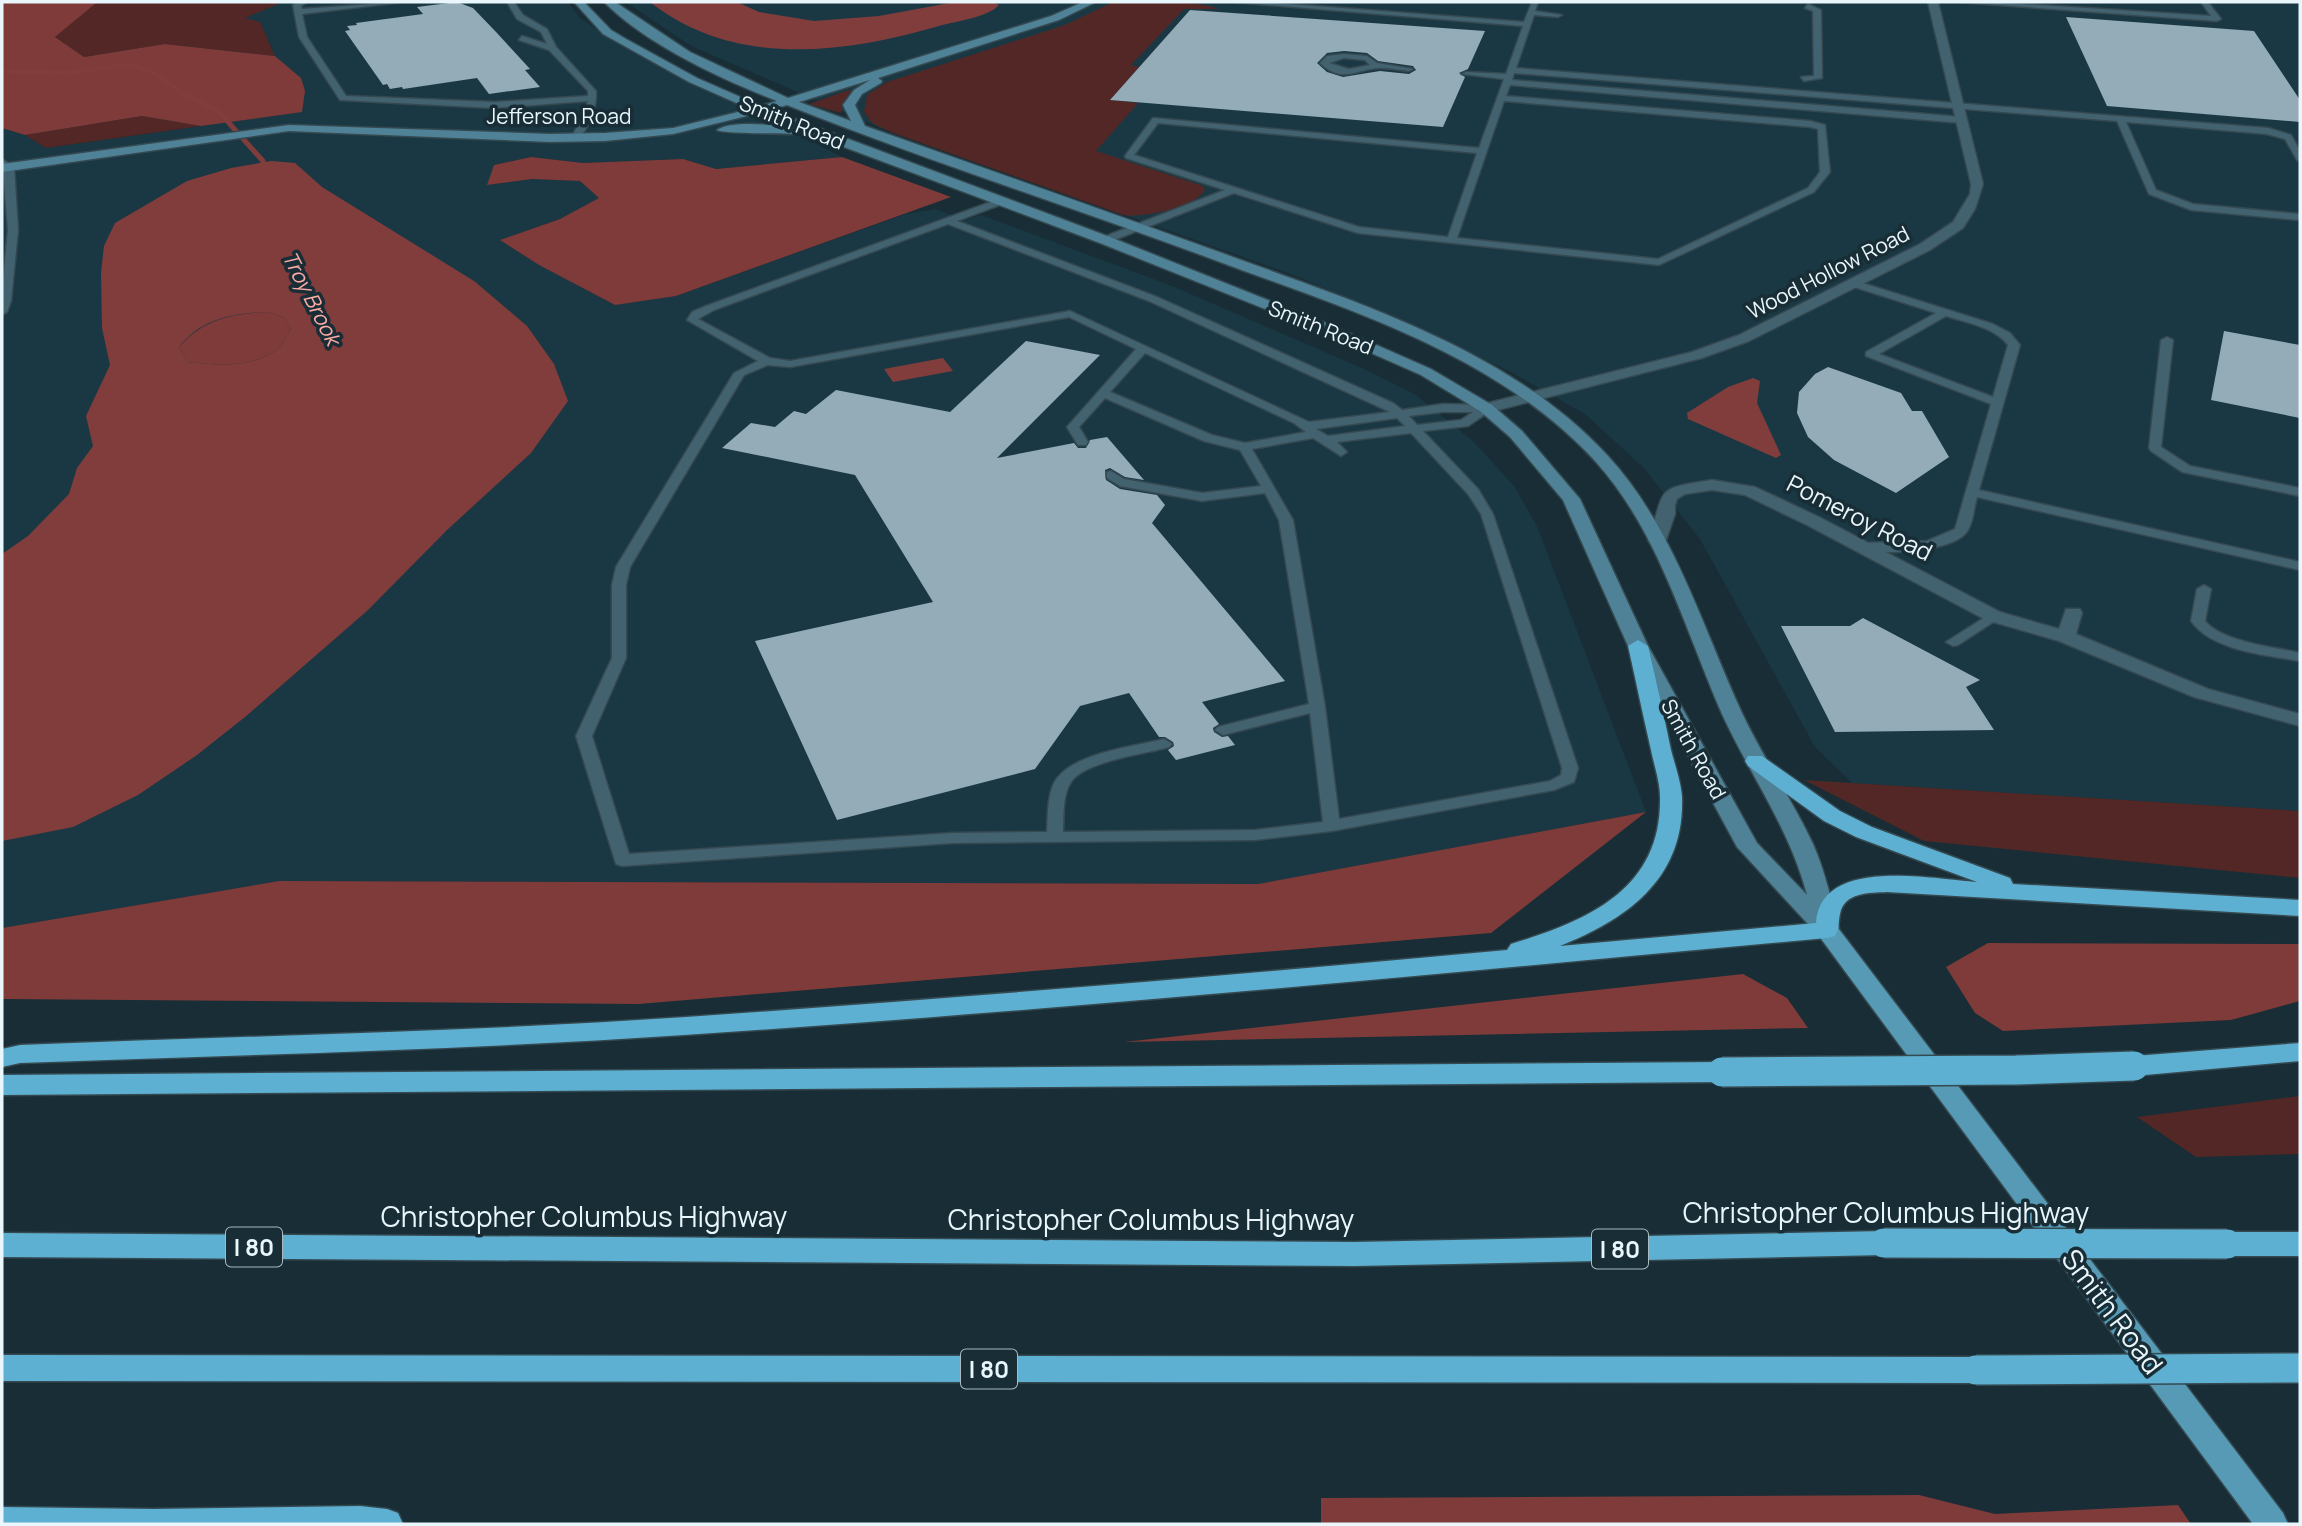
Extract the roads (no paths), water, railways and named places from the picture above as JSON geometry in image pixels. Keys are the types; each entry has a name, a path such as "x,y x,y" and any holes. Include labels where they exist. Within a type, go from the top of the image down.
{"highway":[{"path":"1473,963 1576,931 1626,902 1656,869 1669,836 1671,795 1638,646"},
{"path":"1755,761 1832,816 1864,832 2027,892"},
{"path":"2,1058 20,1054 476,1038 684,1026 1473,963 1827,930 1829,905 1835,896 1851,889 1886,884 2300,908"},
{"path":"2,1086 2016,1070 2134,1066 2300,1052"},
{"name":"Christopher Columbus Highway","path":"2,1245 1355,1254 1884,1243 2300,1244"},
{"name":"I 80","path":"2,1367 1976,1370 2300,1368"},
{"path":"2,1522 155,1524 360,1521 387,1524"}],"main road":[{"name":"Smith Road","path":"579,2 607,32 622,41 693,79 760,110 1105,240 1426,372 1486,408 1525,444 1570,499 1638,646 1748,847 1827,930 2272,1524"},
{"name":"Smith Road","path":"609,2 658,39 788,101 1140,227 1292,284 1436,344 1528,397 1565,424 1601,457 1640,509 1657,540 1755,761 1803,848 1827,930"},
{"name":"Jefferson Road","path":"4,166 265,130 308,128 575,138 699,127 897,69 1055,18 1091,2"},
{"path":"859,127 849,105 858,92 897,69"},
{"path":"606,137 633,138 763,128 849,145"}],"street":[{"name":"Wood Hollow Road","path":"1486,408 1730,344 1925,247 1958,225 1976,194 1977,184 1933,2"},
{"name":"Pomeroy Road","path":"1657,540 1671,496 1693,486 1712,485 1749,491 1863,547 1993,616 2066,637 2202,693 2300,720"},
{"path":"2066,637 2073,613"}],"lane":[{"path":"303,2 297,5 303,37 344,99 495,105 593,98"},
{"path":"298,12 398,2"},
{"path":"511,2 520,17 540,26 551,37 552,48"},
{"path":"1238,2 1527,24"},
{"path":"1451,241 1535,2"},
{"path":"1962,2 2066,5 2217,19 2205,2"},
{"path":"1804,79 1818,78 1817,10 1808,6"},
{"path":"1531,13 1558,15"},
{"path":"516,29 520,17"},
{"path":"522,38 552,48 592,91 593,98 583,126 575,138"},
{"path":"1375,65 1368,70 1352,72 1336,70 1324,63 1330,58 1352,56 1367,58 1375,65 1409,69"},
{"path":"1466,74 1959,106 2279,133 2289,138 2300,158"},
{"path":"1508,76 1962,120"},
{"path":"1481,151 1156,121 1129,156 1358,230 1659,262 1811,190 1825,172 1822,127 1810,124 1501,98"},
{"path":"2120,119 2152,192 2191,207 2300,217"},
{"path":"2,312 11,263 4,166"},
{"path":"1105,240 1234,190"},
{"path":"999,202 710,308 692,317 692,320 767,361 802,363 1070,314 1330,439 1341,452"},
{"path":"767,361 740,373 620,576 619,658 584,736 622,860 953,838 1255,835 1332,826 1565,781 1570,775 1487,514 1473,492 1400,414 1389,405 1153,299 947,220"},
{"path":"1852,283 1995,328 2014,345 1961,531 1951,540 1863,547"},
{"path":"1945,312 1870,354 1997,402"},
{"path":"2167,340 2155,448 2186,469 2300,492"},
{"path":"1082,442 1073,427 1143,348"},
{"path":"1103,393 1208,438 1245,447 1312,430 1400,414 1443,408 1486,408"},
{"path":"1330,439 1464,423 1486,408"},
{"path":"1245,447 1286,520 1317,707 1332,826"},
{"path":"1111,475 1120,482 1202,497 1269,489"},
{"path":"1971,492 2300,566"},
{"path":"2204,589 2198,621 2204,630 2219,638 2300,657"},
{"path":"1953,642 1993,616"},
{"path":"1223,730 1317,707"},
{"path":"1055,836 1059,790 1066,777 1080,766 1164,744"}],"water":[{"path":"650,2 737,2 759,12 814,21 879,16 955,2 993,2 999,5 979,16 902,36 827,48 790,49 753,46 717,38 683,23"},
{"path":"271,161 295,163 322,187 474,281 527,326 554,364 568,401 531,453 447,530 368,610 197,755 138,795 73,827 2,841 2,554 28,536 69,494 77,468 93,446 86,416 110,365 102,328 101,273 104,246 115,223 187,181 231,168","holes":["269,312 285,318 291,329 282,344 269,355 258,359 234,364 187,362 179,347 198,329 220,319"]},
{"path":"943,358 953,371 893,382 884,369"},
{"path":"1753,378 1760,381 1757,403 1781,455 1776,458 1688,419 1687,413 1728,387"}],"waterway":[{"name":"Troy Brook","path":"2,71 66,73 127,65 153,72 182,93 220,113 263,161 263,174"}]}
